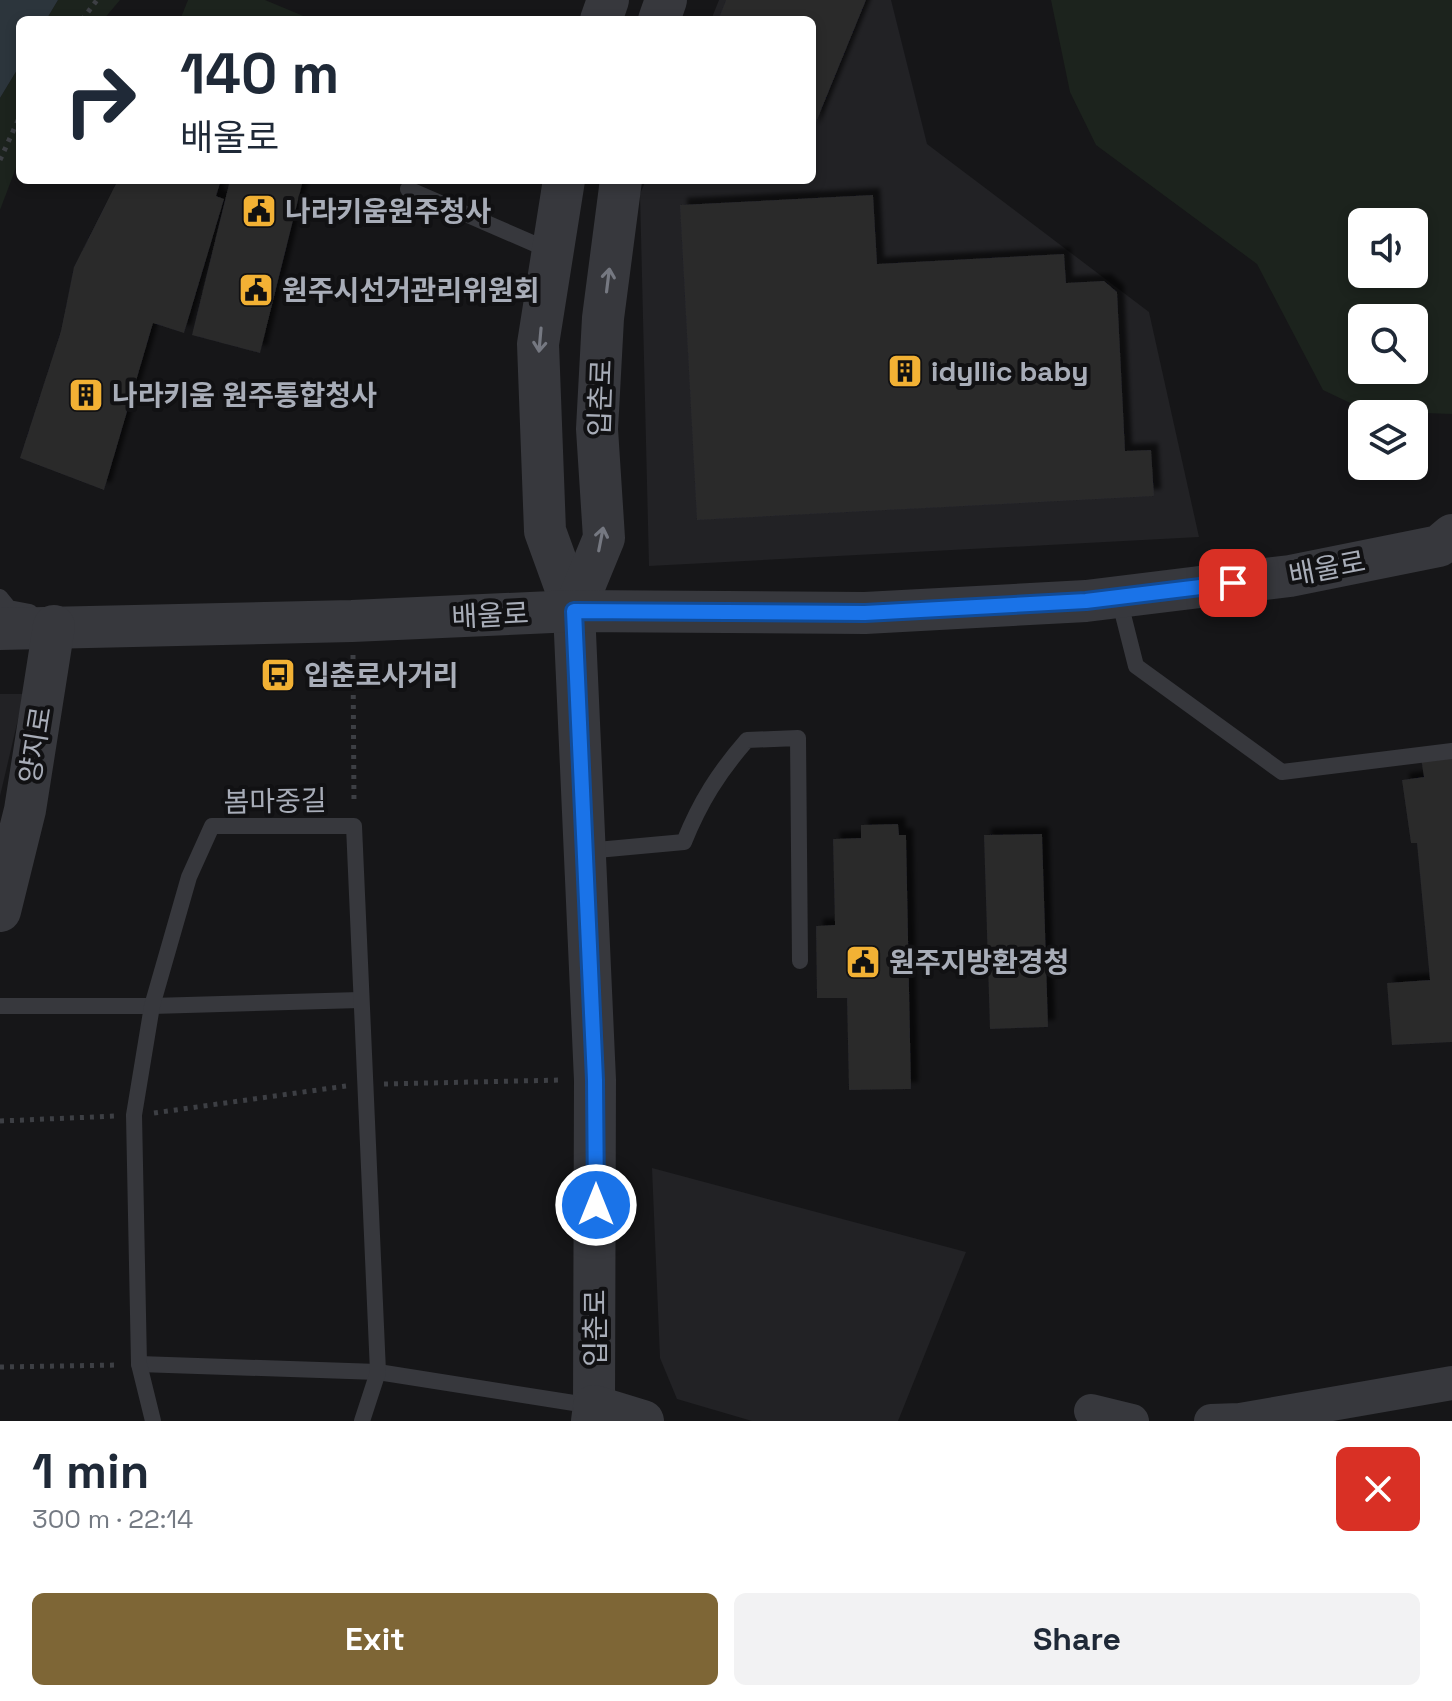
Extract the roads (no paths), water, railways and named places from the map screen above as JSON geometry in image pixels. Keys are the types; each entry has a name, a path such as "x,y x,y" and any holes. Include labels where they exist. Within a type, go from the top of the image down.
{"street":[{"name":"입춘로","path":"563,184 538,344 545,531 574,611 595,1080 593,1414"},
{"name":"입춘로","path":"574,611 604,538 597,429 603,318 620,184"},
{"name":"배울로","path":"2,629 352,621 574,611 865,613 1086,601 1290,576 1448,543"},
{"name":"양지로","path":"0,911 25,810 54,626"},
{"path":"1211,1421 1240,1420 1452,1383"},
{"path":"1091,1411 1132,1421"},
{"path":"593,1414 643,1421"}],"lane":[{"path":"408,189 553,251"},
{"path":"2,629 0,597 9,608 28,612 104,613 129,625"},
{"path":"1119,597 1136,666 1282,772 1452,751"},
{"path":"584,851 684,842 697,808 712,783 747,740 798,738 800,961"},
{"name":"봄마중길","path":"153,1421 139,1364 134,1115 152,1006 189,877 212,826 354,826 378,1372 362,1421"},
{"path":"0,1006 152,1006 360,1000"},
{"path":"139,1364 378,1372 593,1414"}],"place":[{"name":"나라키움원주청사","path":"259,211"},
{"name":"원주시선거관리위원회","path":"256,290"},
{"name":"idyllic baby","path":"905,371"},
{"name":"나라키움 원주통합청사","path":"86,395"},
{"name":"입춘로사거리","path":"278,675"},
{"name":"원주지방환경청","path":"863,962"}]}
